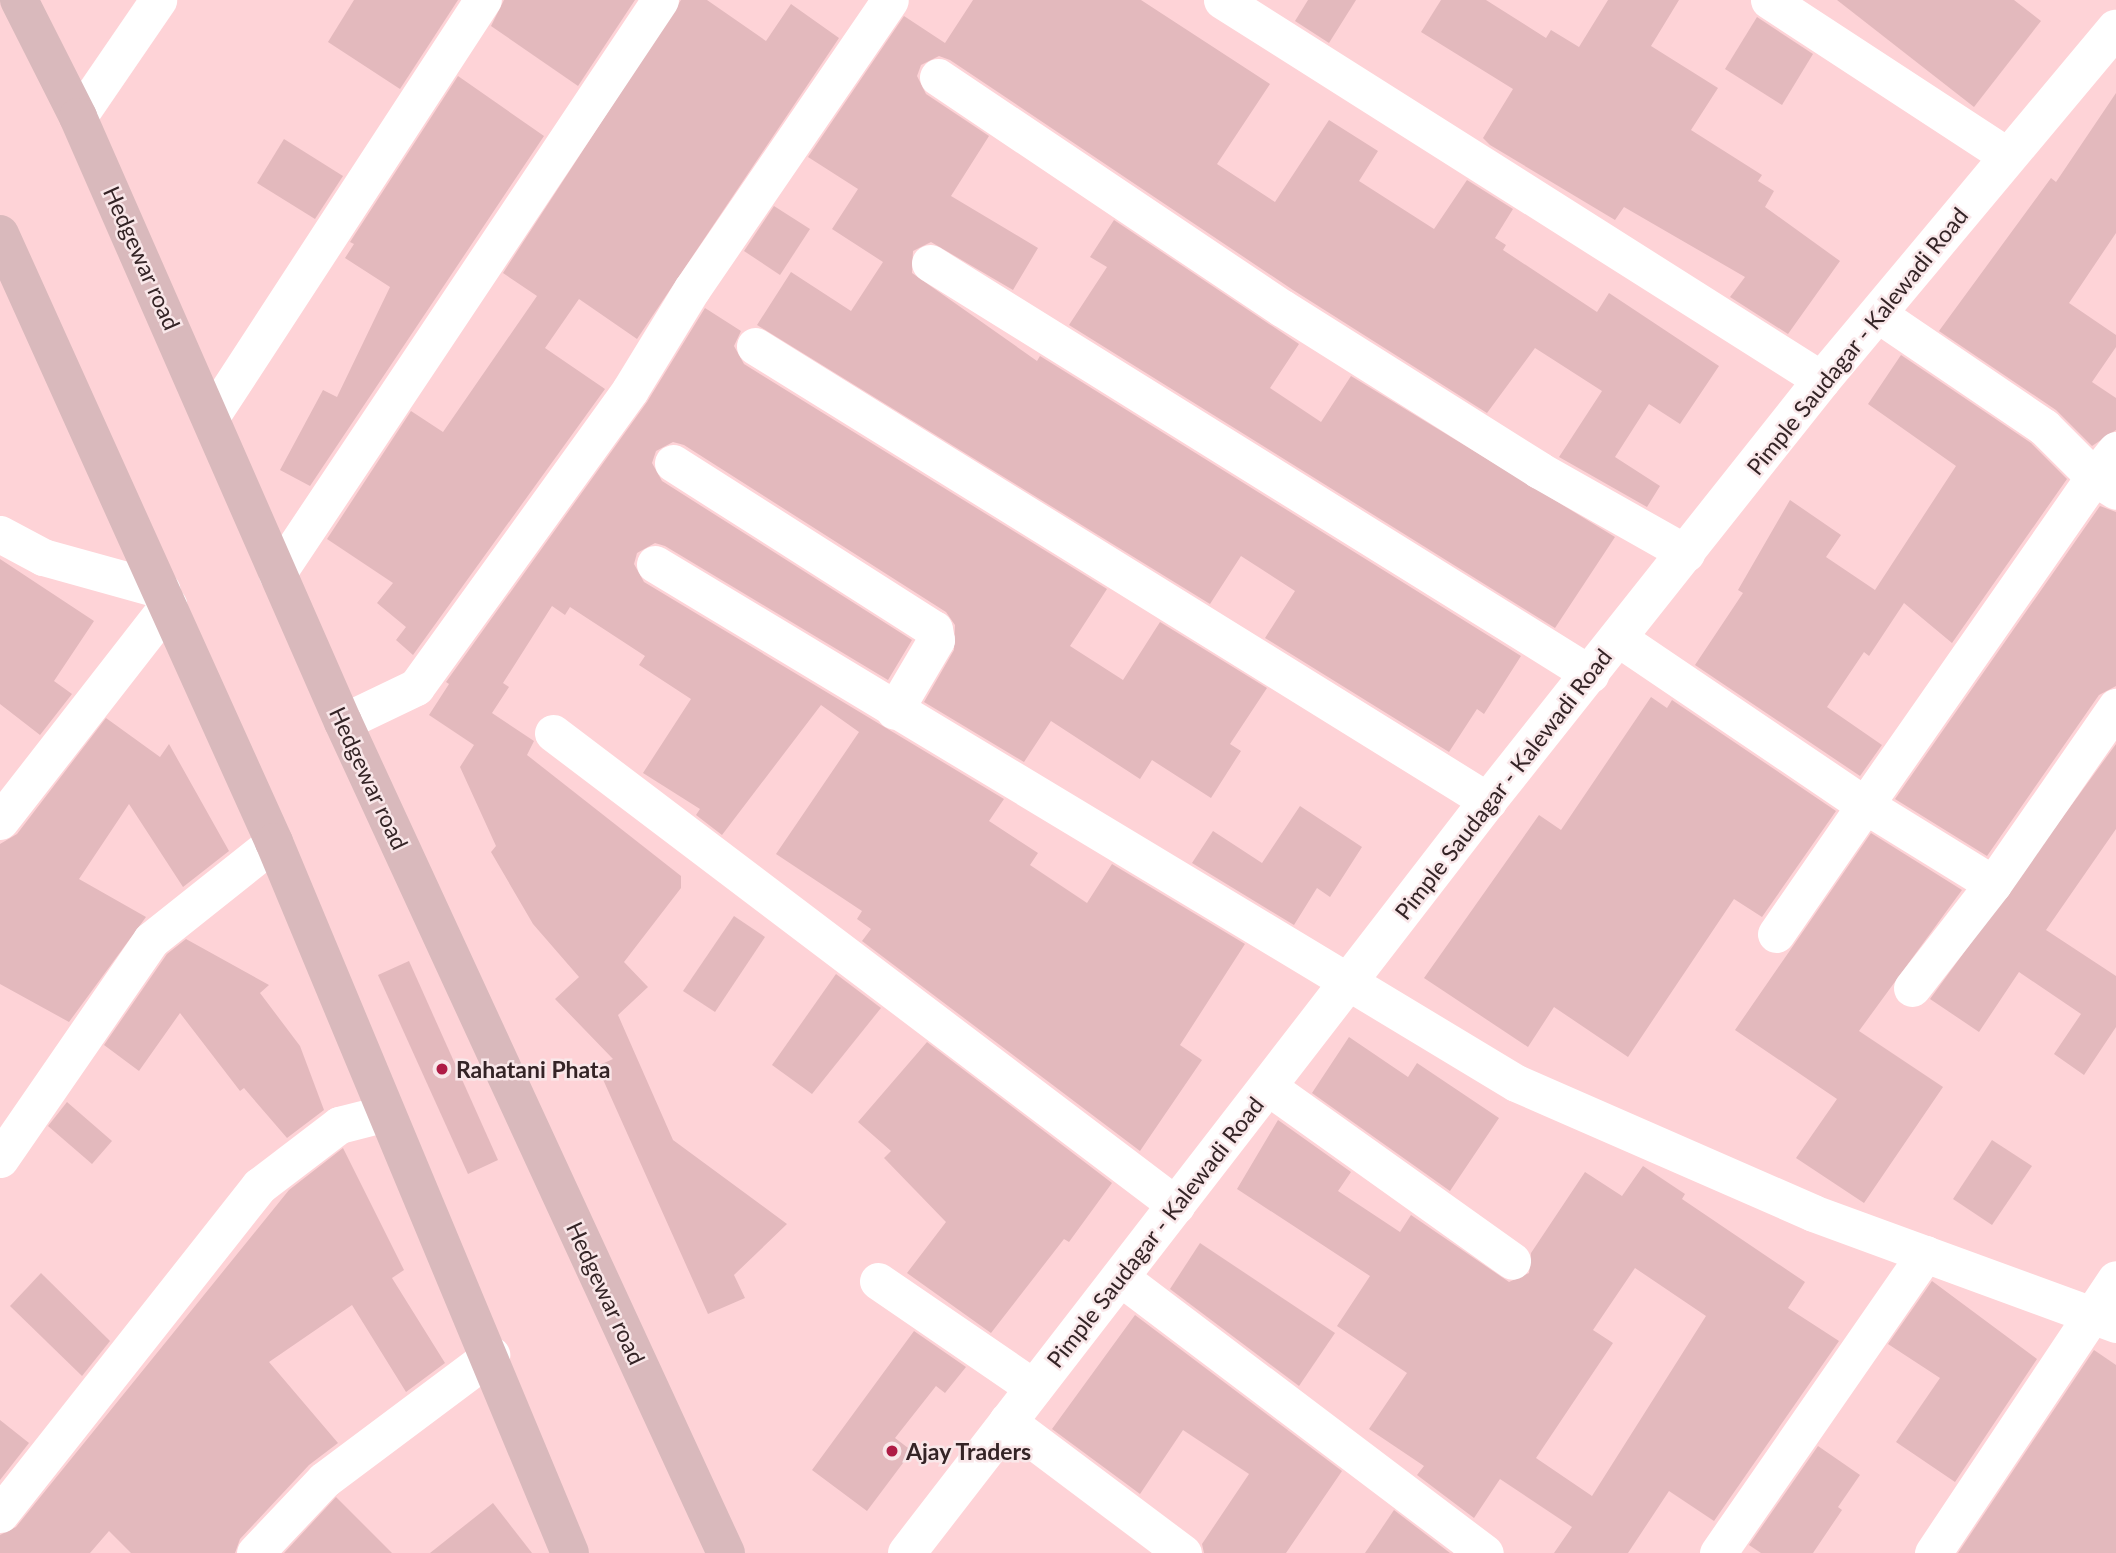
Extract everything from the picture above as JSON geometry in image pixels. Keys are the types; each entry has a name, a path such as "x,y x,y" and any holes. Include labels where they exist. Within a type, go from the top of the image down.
{"main road":[{"name":"Hedgewar road","path":"19,0 78,117 212,415 277,574 342,722 726,1553"},
{"name":"Pimple Saudagar - Kalewadi Road","path":"907,1553 1488,801 1822,380 1880,315 2007,156 2116,29"},
{"path":"0,234 274,842 386,1113 491,1355 570,1553"}],"street":[{"path":"78,117 158,0"},
{"path":"212,415 483,0"},
{"path":"277,574 660,0"},
{"path":"342,722 416,687 629,390 692,289 890,0"},
{"path":"1222,0 1822,380"},
{"path":"1769,0 2007,156"},
{"path":"938,77 1282,308 1539,470 1686,553"},
{"path":"930,263 1590,674"},
{"path":"1776,934 1865,806 2109,473 1880,315"},
{"path":"755,346 1488,801"},
{"path":"673,463 934,629 936,640 894,711"},
{"path":"0,534 43,557 165,598 0,821"},
{"path":"655,564 894,711 1516,1083 1813,1213 2104,1320"},
{"path":"1618,638 1865,806 1993,884"},
{"path":"1912,988 1993,884 2116,707"},
{"path":"553,733 1176,1205"},
{"path":"0,1158 151,940 274,842"},
{"path":"1267,1087 1512,1261"},
{"path":"0,1514 259,1186 339,1125 386,1113"},
{"path":"1717,1553 1925,1254"},
{"path":"1121,1278 1485,1553"},
{"path":"1933,1553 2104,1320 2116,1279"},
{"path":"878,1281 1034,1388"},
{"path":"255,1553 324,1480 491,1355"},
{"path":"1007,1421 1173,1550"}],"building":[{"path":"354,0 458,0 400,89 328,42"},
{"path":"504,0 635,0 578,86 491,26"},
{"path":"681,0 707,0 766,41 791,4 839,38 637,339 579,299 545,348 605,389 413,655 396,640 406,627 377,603 393,583 327,539 411,411 443,432 537,296 503,273"},
{"path":"973,0 1141,0 1270,84 1217,164 1275,202 1329,120 1378,151 1359,181 1434,229 1467,180 1513,209 1495,238 1506,245 1503,250 1597,312 1609,293 1719,366 1680,424 1649,404 1615,457 1660,486 1647,507 1559,457 1602,391 1535,348 1487,413 1293,290 950,60 939,56 921,65 917,76 926,94 989,136 951,196 1038,248 1013,290 931,242 913,251 912,273 1037,361 1040,356 1521,656 1484,714 1477,709 1449,752 1265,638 1295,591 1241,556 1210,604 757,325 791,272 851,311 883,262 832,229 858,189 808,157 904,16 945,43"},
{"path":"1308,0 1356,0 1329,43 1295,21"},
{"path":"1441,0 1486,0 1546,38 1551,30 1579,47 1608,0 1679,0 1651,46 1718,88 1691,130 1762,175 1758,181 1774,191 1765,207 1840,261 1788,334 1730,297 1745,277 1624,207 1615,220 1490,145 1483,138 1513,89 1421,32"},
{"path":"1837,0 2014,0 2041,21 1974,107"},
{"path":"1757,17 1813,54 1782,105 1725,69"},
{"path":"458,76 544,136 310,486 280,470 323,390 337,397 390,287 345,258 354,244 350,242"},
{"path":"2116,93 2116,233 2069,303 2116,335 2116,347 2092,382 2116,398 2116,430 2092,446 2056,410 1939,331 2051,178 2056,182"},
{"path":"284,139 343,176 315,219 257,183"},
{"path":"774,206 810,229 780,275 744,251"},
{"path":"1114,220 1299,344 1270,388 1321,422 1351,376 1615,537 1555,628 1069,325 1107,267 1090,257"},
{"path":"705,308 741,331 734,346 744,364 1107,589 1070,646 1123,680 1160,622 1267,688 1230,744 1241,751 1211,798 1152,760 1140,779 1051,721 1024,762 924,702 954,650 955,625 946,612 684,445 673,442 656,451 652,463 662,481 912,640 888,680 665,546 655,543 637,553 634,564 644,582 1004,799 989,821 1038,853 1030,865 1087,903 1112,864 1245,944 1180,1045 1202,1060 1140,1151 862,941 871,929 857,919 862,911 776,854 859,732 821,705 722,835 696,815 700,809 643,773 691,699 639,665 645,656 570,607 565,615 552,606 503,683 509,687 492,713 534,741 527,755 681,876 681,888 624,962 648,987 618,1015 673,1140 787,1224 734,1275 745,1298 708,1314 597,1066 613,1059 555,999 579,977 533,924 491,852 496,846 460,767 474,745 429,715 449,684 446,682 647,402"},
{"path":"1901,355 2031,443 2067,479 1952,643 1904,603 1869,656 1864,652 1827,707 1882,745 1860,776 1695,665 1743,593 1738,590 1790,500 1841,535 1826,557 1875,590 1956,466 1868,404"},
{"path":"2100,506 2116,512 2116,686 2099,695 1987,856 1895,799"},
{"path":"0,559 94,621 54,681 72,694 40,735 0,704"},
{"path":"1651,697 1667,708 1672,700 1836,811 1762,917 1734,899 1628,1057 1554,1007 1528,1047 1424,978 1539,815 1561,830"},
{"path":"106,718 160,757 169,744 229,851 183,887 129,804 79,879 146,917 69,1022 0,984 0,844 17,834"},
{"path":"2116,744 2116,829 2046,930 2116,976 2116,1027 2084,1075 2054,1054 2081,1014 2019,972 1979,1032 1930,999"},
{"path":"1300,806 1362,847 1330,897 1317,888 1294,925 1192,863 1213,831 1262,863"},
{"path":"1871,833 1962,890 1859,1031 1943,1087 1864,1203 1796,1158 1837,1099 1735,1030"},
{"path":"734,916 765,937 715,1012 683,991"},
{"path":"186,939 269,985 260,993 300,1046 324,1110 287,1138 244,1088 240,1091 180,1013 139,1071 104,1045 167,954"},
{"path":"409,961 498,1160 468,1174 378,975"},
{"path":"836,974 881,1008 812,1094 772,1065"},
{"path":"1349,1037 1408,1077 1417,1063 1499,1118 1450,1191 1312,1093"},
{"path":"927,1042 1112,1183 1069,1242 1064,1239 991,1333 907,1273 946,1222 884,1158 891,1151 858,1122"},
{"path":"67,1102 112,1141 92,1164 48,1126"},
{"path":"1278,1120 1351,1172 1338,1191 1400,1232 1411,1215 1509,1282 1529,1273 1531,1253 1585,1172 1622,1196 1643,1166 1685,1194 1682,1199 1805,1282 1788,1308 1839,1341 1714,1521 1669,1491 1628,1553 1554,1553 1572,1527 1500,1479 1474,1518 1417,1475 1424,1466 1369,1429 1407,1373 1337,1326 1370,1276 1237,1189","holes":["1635,1268 1706,1316 1592,1496 1536,1458 1613,1343 1593,1330"]},
{"path":"1992,1140 2032,1166 1992,1225 1953,1199"},
{"path":"343,1148 404,1270 392,1278 445,1363 406,1392 352,1305 269,1362 338,1443 309,1465 240,1539 235,1553 131,1553 109,1531 90,1553 0,1553 0,1535 16,1527 289,1190"},
{"path":"1200,1243 1335,1333 1299,1386 1170,1289"},
{"path":"41,1273 110,1341 82,1376 10,1306"},
{"path":"1932,1281 2037,1359 1955,1482 1896,1442 1940,1378 1888,1344"},
{"path":"1135,1315 1342,1471 1286,1553 1204,1553 1202,1544 1249,1474 1183,1430 1140,1494 1052,1429"},
{"path":"914,1331 966,1367 945,1393 936,1386 895,1438 912,1451 867,1511 812,1470"},
{"path":"2094,1350 2116,1365 2116,1553 1958,1553"},
{"path":"0,1420 29,1443 0,1480"},
{"path":"1818,1446 1860,1475 1838,1507 1842,1510 1813,1553 1761,1553 1749,1545"},
{"path":"336,1497 392,1553 284,1553"},
{"path":"493,1503 532,1553 430,1553"},
{"path":"1394,1510 1450,1553 1365,1553"}],"place":[{"name":"Rahatani Phata","path":"442,1069"},
{"name":"Ajay Traders","path":"892,1451"}]}
